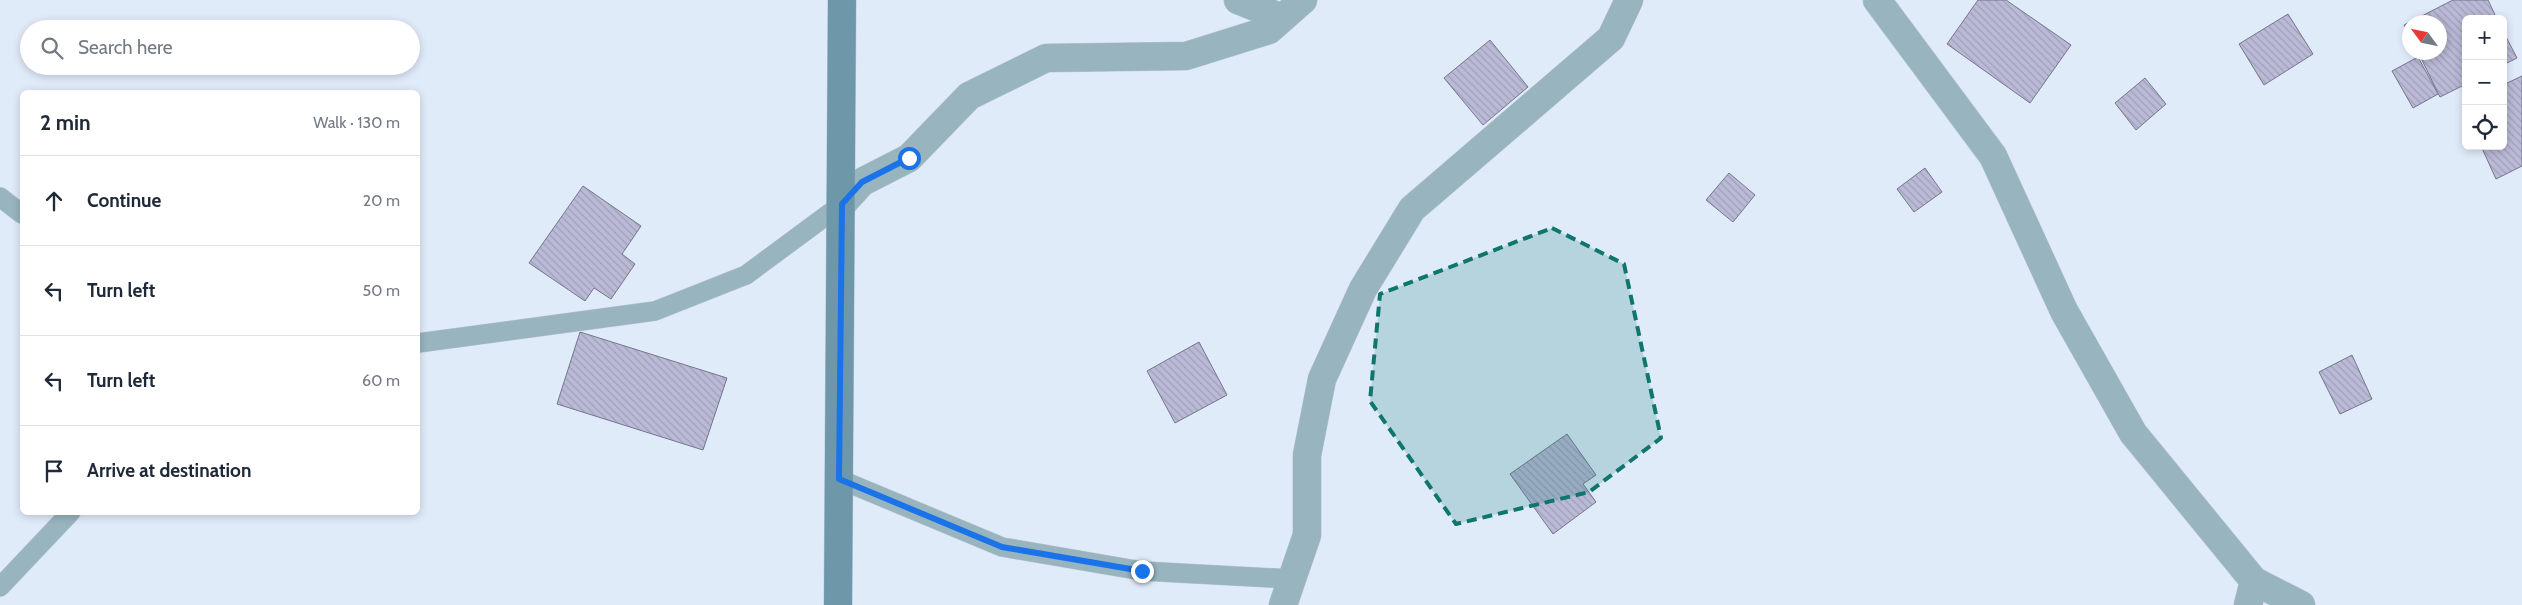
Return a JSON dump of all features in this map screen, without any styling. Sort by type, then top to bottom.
[{"type":"street","points":[[838,605],[842,0]]},
{"type":"street","points":[[1238,0],[1282,18]]},
{"type":"street","points":[[842,204],[862,182],[909,158],[969,96],[1046,58],[1186,56],[1269,30],[1302,0]]},
{"type":"street","points":[[1283,605],[1307,535],[1307,455],[1322,380],[1363,289],[1412,209],[1611,38],[1629,0]]},
{"type":"street","points":[[1877,0],[1992,156],[2064,311],[2133,433],[2251,593],[2301,605]]},
{"type":"lane","points":[[0,197],[20,212]]},
{"type":"lane","points":[[420,343],[655,311],[746,275],[842,204]]},
{"type":"lane","points":[[839,479],[1002,547],[1142,571],[1292,579]]},
{"type":"lane","points":[[0,587],[68,515]]},
{"type":"highlighted area","points":[[1552,228],[1624,264],[1661,438],[1589,492],[1456,524],[1370,401],[1380,294]]},
{"type":"building","points":[[1978,0],[2006,0],[2071,45],[2030,103],[1947,44]]},
{"type":"building","points":[[2453,0],[2488,0],[2495,15],[2462,15],[2462,86],[2440,97],[2422,60],[2447,60],[2447,15],[2424,15]]},
{"type":"building","points":[[2288,14],[2313,54],[2264,85],[2239,44]]},
{"type":"building","points":[[2507,39],[2517,58],[2507,63]]},
{"type":"building","points":[[1490,40],[1528,87],[1483,125],[1444,78]]},
{"type":"building","points":[[2412,60],[2420,60],[2438,94],[2413,108],[2392,71]]},
{"type":"building","points":[[2522,76],[2522,166],[2496,179],[2483,150],[2507,150],[2507,83]]},
{"type":"building","points":[[2145,78],[2166,104],[2136,130],[2115,103]]},
{"type":"building","points":[[1925,168],[1942,192],[1914,212],[1897,189]]},
{"type":"building","points":[[1729,173],[1755,195],[1733,222],[1706,200]]},
{"type":"building","points":[[583,186],[641,226],[622,254],[635,264],[611,299],[594,288],[585,301],[529,263]]},
{"type":"building","points":[[580,332],[727,378],[703,450],[557,404]]},
{"type":"building","points":[[1199,342],[1227,395],[1175,423],[1147,371]]},
{"type":"building","points":[[2352,355],[2372,399],[2340,414],[2319,372]]},
{"type":"building","points":[[1567,434],[1596,475],[1583,484],[1596,502],[1553,534],[1510,474]]},
{"type":"route","points":[[909,158],[862,182],[842,204],[839,479],[1002,547],[1142,571]]}]
